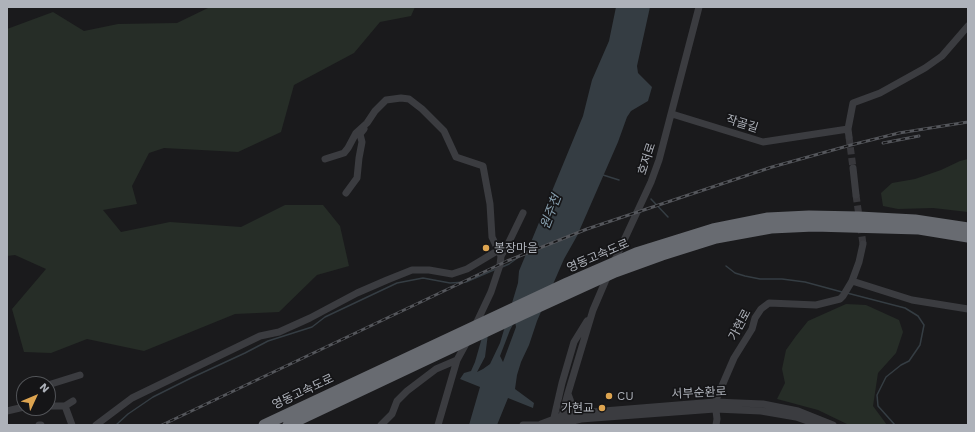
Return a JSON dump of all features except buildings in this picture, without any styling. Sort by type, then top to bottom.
[{"type":"highway","name":"영동고속도로","points":[[288,425],[615,272],[713,229],[768,218],[809,216],[915,220],[968,228]]},
{"type":"highway","name":"영동고속도로","points":[[264,425],[567,283],[636,253],[663,250],[771,228],[814,226],[919,229],[968,237]]},
{"type":"street","name":"호저로","points":[[558,422],[562,383],[574,342],[593,310],[651,182],[672,114],[700,7]]},
{"type":"street","name":"작골길","points":[[672,114],[763,142],[848,133],[853,103],[880,93],[925,68],[942,56],[968,26]]},
{"type":"street","points":[[346,193],[357,178],[362,142],[360,134],[375,111],[386,100],[401,98],[409,99],[422,109],[444,131],[456,157],[483,166],[490,204],[492,237],[499,253],[500,265],[491,292],[457,360],[438,425]]},
{"type":"street","points":[[325,159],[344,153],[356,133],[367,123]]},
{"type":"street","points":[[853,168],[856,195]]},
{"type":"street","points":[[96,425],[132,398],[260,336],[279,332],[310,318],[357,293],[387,280],[412,270],[429,270],[452,274],[468,269],[499,253],[508,244],[523,213]]},
{"type":"street","name":"가현로","points":[[716,425],[717,419],[715,405],[732,363],[752,330],[755,318],[761,309],[769,303],[816,305],[840,298],[843,296],[851,283],[859,262],[863,244]]},
{"type":"street","points":[[851,283],[912,300],[968,309]]},
{"type":"street","name":"호저로","points":[[558,422],[593,310]]},
{"type":"street","points":[[381,425],[392,414],[397,401],[407,391],[436,369],[457,360]]},
{"type":"street","points":[[56,382],[80,375]]},
{"type":"street","points":[[568,393],[572,405],[580,416],[574,425]]},
{"type":"street","points":[[56,406],[65,406],[73,401]]},
{"type":"street","name":"서부순환로","points":[[523,425],[543,425],[580,416],[715,405],[762,404],[798,411],[833,425]]},
{"type":"street","name":"서부순환로","points":[[715,405],[796,417],[819,425]]},
{"type":"street","points":[[65,406],[72,425]]},
{"type":"shaded area","points":[[210,7],[415,7],[411,16],[380,22],[354,53],[294,85],[281,132],[238,152],[164,148],[149,153],[132,186],[137,204],[103,210],[121,232],[170,222],[241,227],[285,205],[323,205],[340,226],[349,266],[317,275],[279,312],[235,314],[144,351],[87,339],[51,353],[24,352],[12,309],[46,269],[15,255],[7,256],[7,29],[53,12],[84,31],[118,24],[177,23]]},
{"type":"shaded area","points":[[968,159],[968,212],[933,208],[898,209],[883,206],[881,193],[892,183],[915,179]]},
{"type":"shaded area","points":[[846,304],[866,305],[899,320],[903,332],[896,353],[878,373],[873,406],[887,425],[849,425],[818,410],[777,399],[785,383],[782,369],[786,350],[796,336],[808,321]]},
{"type":"water","name":"원주천","points":[[616,7],[650,7],[637,66],[638,73],[652,87],[648,101],[631,111],[627,117],[618,142],[577,236],[564,259],[521,362],[515,389],[534,403],[533,408],[508,398],[497,425],[469,425],[480,387],[460,379],[464,373],[471,371],[487,320],[488,334],[485,357],[477,372],[490,364],[500,343],[518,283],[519,271],[583,116],[592,80],[609,41]],"holes":[[[515,321],[516,327],[503,362],[500,356]]]},
{"type":"waterway","points":[[603,175],[619,180]]},
{"type":"waterway","points":[[651,199],[668,217]]},
{"type":"waterway","points":[[502,267],[509,264],[527,251]]},
{"type":"waterway","points":[[726,266],[735,273],[745,276],[760,279],[782,279],[805,282],[842,292]]},
{"type":"waterway","points":[[116,425],[128,414],[153,397],[268,341],[312,327],[325,317],[397,283],[423,278],[450,283],[466,282],[496,269]]},
{"type":"waterway","points":[[847,293],[905,308],[918,316],[924,325],[920,345],[909,361],[901,365],[886,377],[877,395],[878,406],[895,425]]},
{"type":"tunnel","points":[[849,137],[853,168]]},
{"type":"tunnel","points":[[856,195],[863,244]]},
{"type":"railway","points":[[162,425],[507,261],[587,229],[772,167],[899,133],[968,122]]},
{"type":"railway","points":[[883,143],[919,136]]},
{"type":"place","name":"봉장마을","points":[[486,248]]},
{"type":"place","name":"CU","points":[[609,396]]},
{"type":"place","name":"가현교","points":[[602,408]]}]
